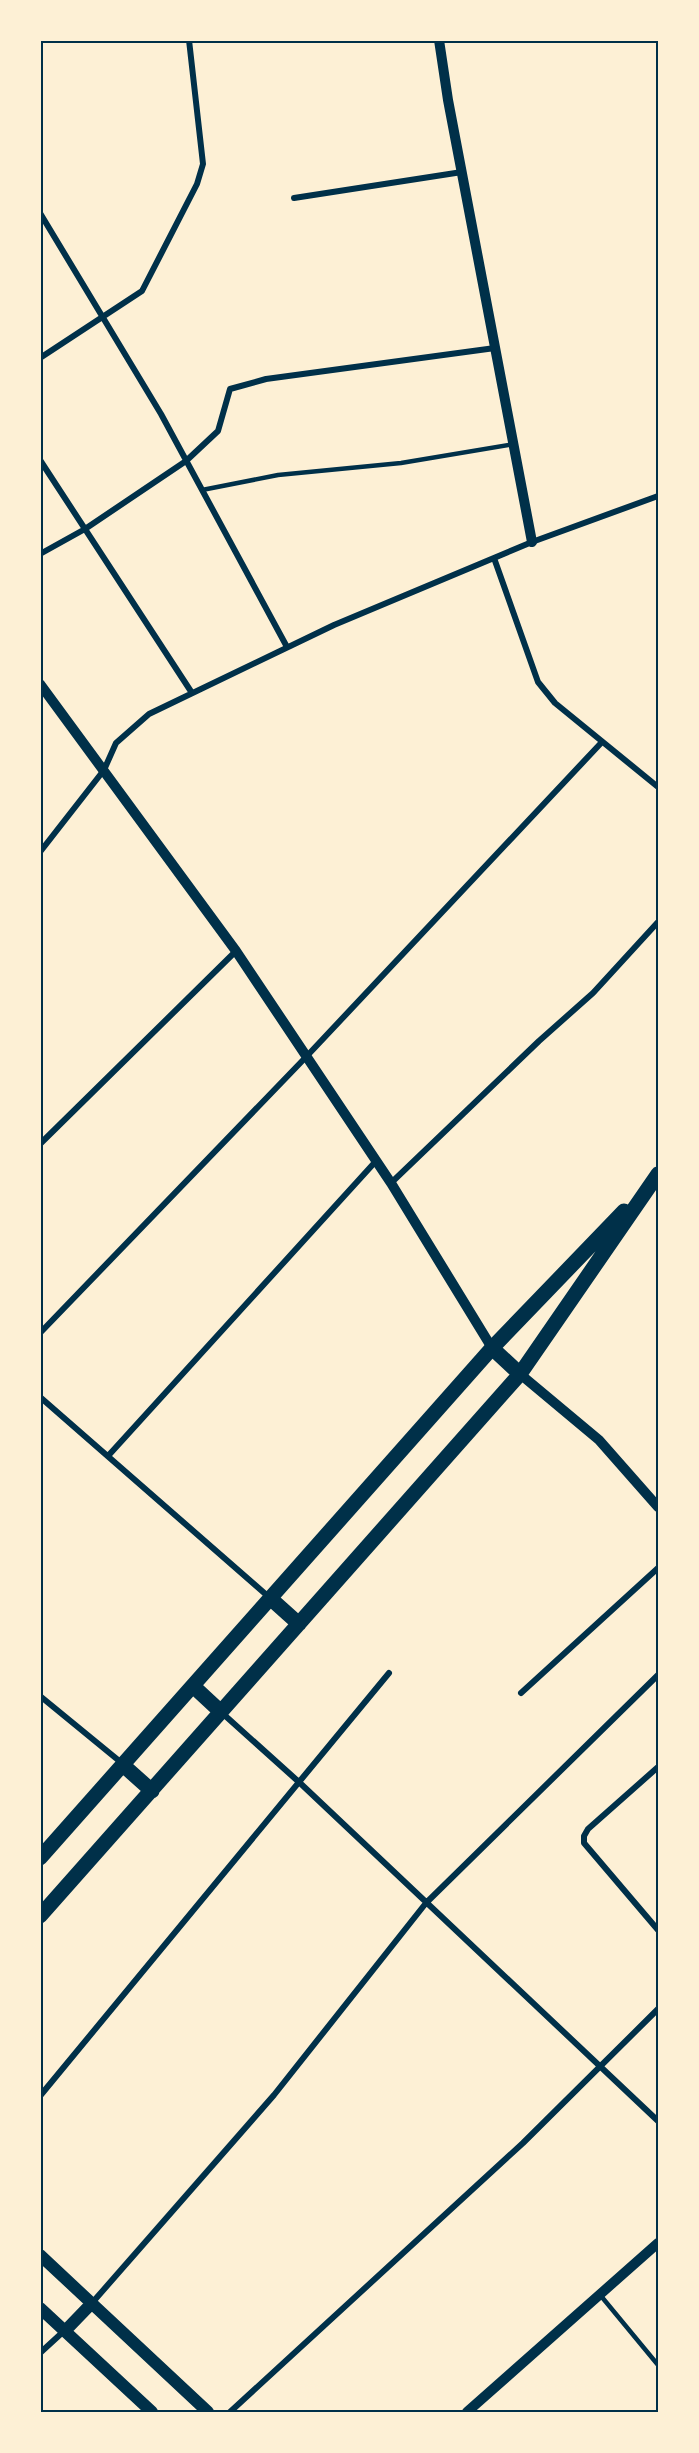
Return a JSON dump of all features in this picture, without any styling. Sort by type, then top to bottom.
[{"type":"main road","points":[[40,1858],[492,1348],[657,1176]]},
{"type":"main road","points":[[40,1916],[520,1374],[657,1176]]},
{"type":"main road","points":[[492,1348],[520,1374]]},
{"type":"main road","points":[[270,1598],[298,1624]]},
{"type":"main road","points":[[193,1686],[221,1712]]},
{"type":"main road","points":[[123,1765],[152,1791]]},
{"type":"main road","points":[[40,2255],[208,2412]]},
{"type":"main road","points":[[65,2331],[92,2303]]},
{"type":"main road","points":[[40,2308],[152,2412]]},
{"type":"street","points":[[40,358],[142,291],[197,184],[203,164],[189,40]]},
{"type":"street","points":[[439,40],[448,100],[532,542]]},
{"type":"street","points":[[294,198],[462,172]]},
{"type":"street","points":[[40,213],[104,318],[186,461],[287,647]]},
{"type":"street","points":[[40,554],[85,529],[186,461],[218,431],[230,389],[266,379],[495,348]]},
{"type":"street","points":[[40,460],[192,693]]},
{"type":"street","points":[[40,852],[104,770],[116,743],[149,714],[334,625],[532,542],[658,496]]},
{"type":"street","points":[[494,558],[538,682],[555,703],[658,787]]},
{"type":"street","points":[[40,684],[236,951],[391,1183],[492,1348]]},
{"type":"street","points":[[40,1333],[306,1057],[602,742]]},
{"type":"street","points":[[391,1183],[539,1041],[593,993],[658,922]]},
{"type":"street","points":[[40,1144],[236,951]]},
{"type":"street","points":[[108,1456],[376,1161]]},
{"type":"street","points":[[520,1374],[599,1440],[658,1507]]},
{"type":"street","points":[[40,1397],[270,1598]]},
{"type":"street","points":[[521,1693],[658,1568]]},
{"type":"street","points":[[40,2096],[389,1673]]},
{"type":"street","points":[[92,2303],[274,2095],[426,1903],[658,1675]]},
{"type":"street","points":[[40,1696],[123,1765]]},
{"type":"street","points":[[221,1712],[300,1783],[658,2121]]},
{"type":"street","points":[[658,1767],[584,1836],[584,1843],[658,1929]]},
{"type":"street","points":[[230,2412],[523,2143],[658,2009]]},
{"type":"street","points":[[467,2412],[658,2243]]},
{"type":"street","points":[[40,2353],[65,2331]]},
{"type":"lane","points":[[202,490],[278,475],[401,463],[513,444]]},
{"type":"lane","points":[[600,2295],[658,2365]]}]
